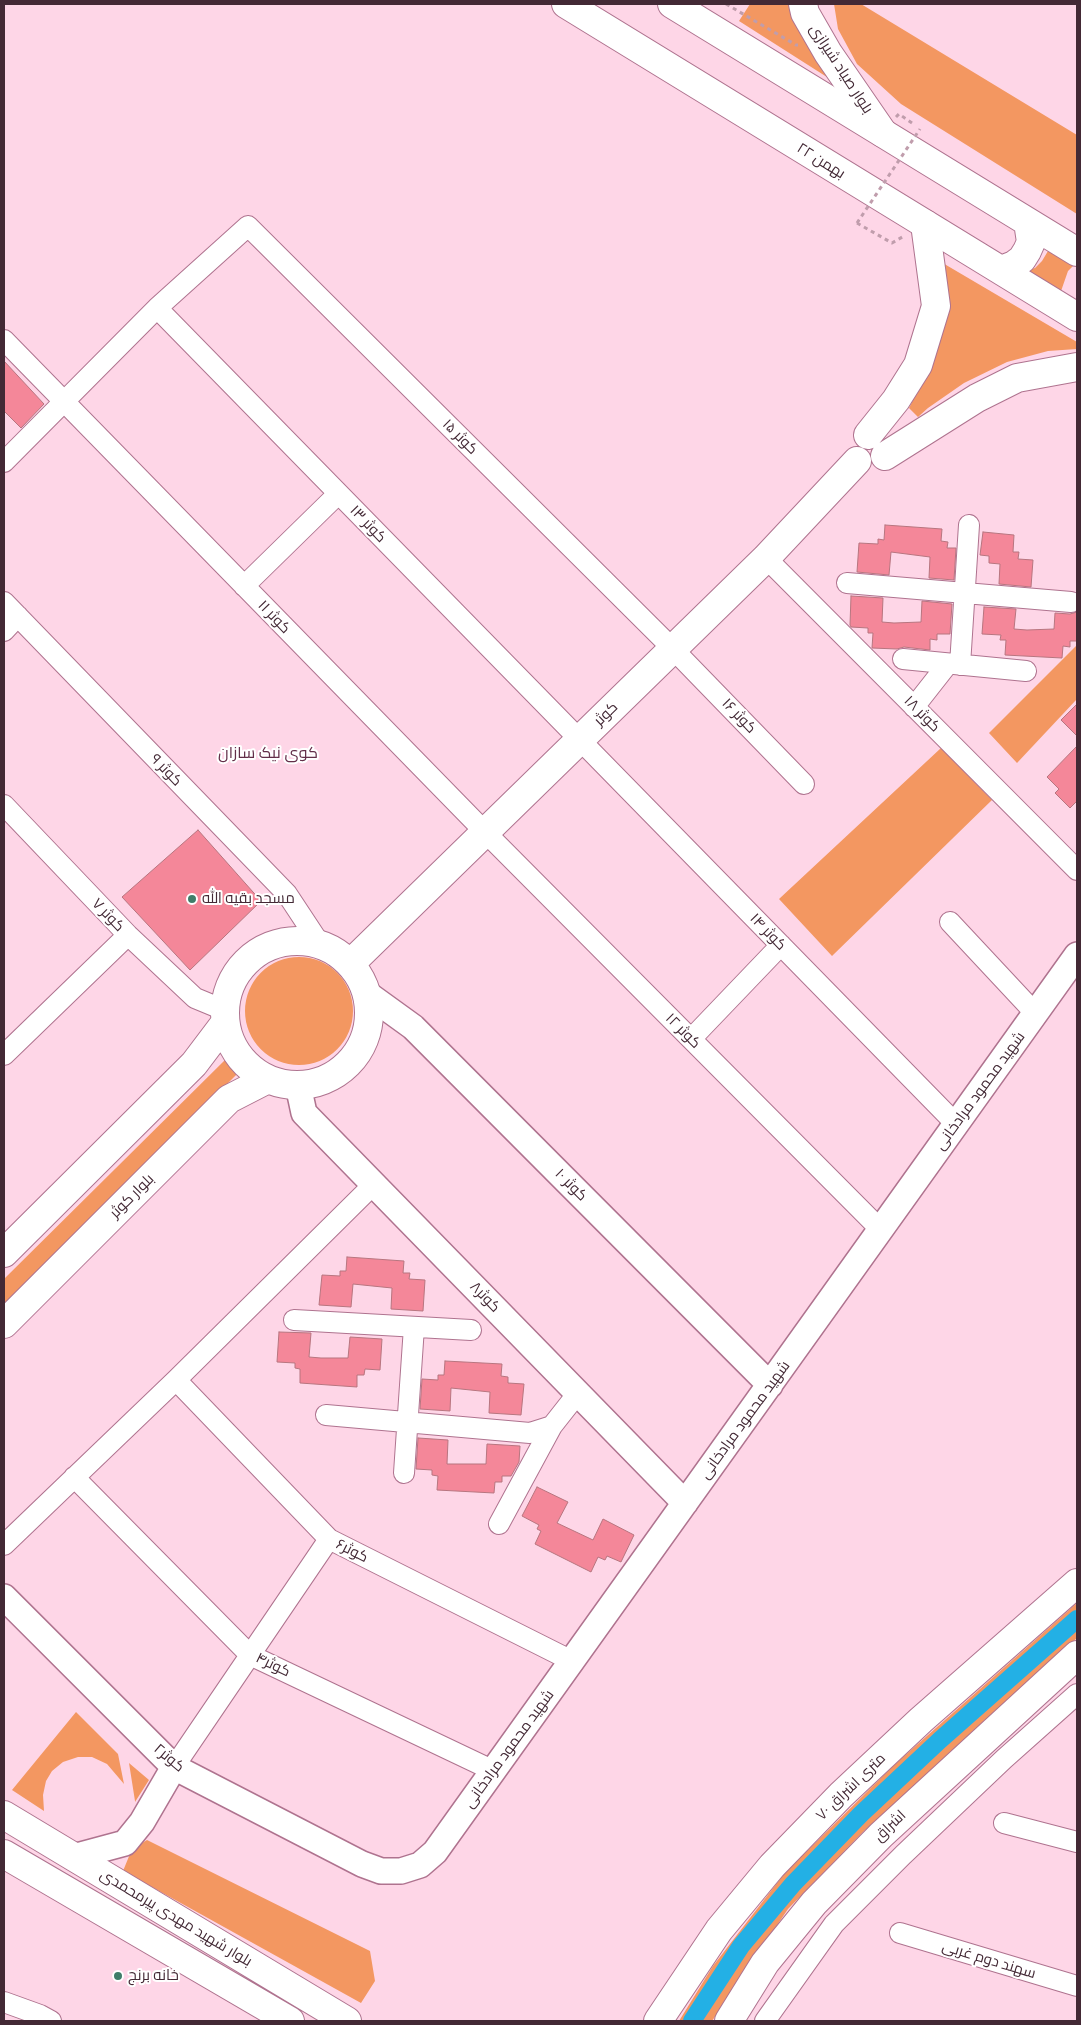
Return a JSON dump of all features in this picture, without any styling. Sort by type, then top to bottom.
[{"type":"main road","name":"۲۲ بهمن","points":[[566,4],[1077,317]]},
{"type":"main road","points":[[672,4],[891,123],[1028,222],[1077,252]]},
{"type":"main road","name":"بلوار صیاد شیرازی","points":[[803,4],[805,13],[821,40],[891,123]]},
{"type":"main road","points":[[1001,270],[1014,265],[1022,259],[1027,251],[1030,242],[1028,222]]},
{"type":"main road","points":[[877,446],[896,400],[918,365],[936,306],[924,224]]},
{"type":"main road","points":[[1077,296],[1077,306]]},
{"type":"main road","points":[[877,446],[1017,378],[1077,367]]},
{"type":"main road","name":"کوثر","points":[[350,964],[766,558],[858,461],[854,448],[857,442],[877,446]]},
{"type":"main road","points":[[301,941],[320,944],[336,952],[350,964],[360,977],[366,993],[369,1011],[367,1030],[360,1047],[349,1062],[334,1074],[317,1082],[298,1085],[268,1079],[252,1069],[239,1056],[230,1040],[225,1016],[228,991],[236,974],[248,960],[264,949],[282,942],[301,941]]},
{"type":"main road","points":[[4,1253],[194,1064],[225,1016]]},
{"type":"main road","name":"بلوار کوثر","points":[[4,1324],[229,1099],[268,1079]]},
{"type":"main road","name":"۷۰ متری اشراق","points":[[658,2021],[719,1930],[772,1866],[841,1795],[921,1720],[1077,1583]]},
{"type":"main road","name":"اشراق","points":[[729,2021],[765,1964],[814,1903],[881,1835],[1077,1655]]},
{"type":"main road","name":"بلوار شهید مهدی پیرمحمدی","points":[[4,1815],[347,2021]]},
{"type":"main road","name":"بلوار شهید مهدی پیرمحمدی","points":[[4,1854],[290,2021]]},
{"type":"street","name":"۱۵ کوثر","points":[[157,308],[248,226],[673,649]]},
{"type":"street","points":[[4,462],[157,308]]},
{"type":"street","name":"کوثر ۱۳","points":[[157,308],[580,740]]},
{"type":"street","name":"کوثر ۱۱","points":[[4,340],[485,832]]},
{"type":"street","points":[[244,586],[338,494]]},
{"type":"street","points":[[914,706],[954,665],[965,592],[969,525]]},
{"type":"street","name":"کوثر ۱۸","points":[[766,558],[1077,870]]},
{"type":"street","points":[[847,583],[1071,602]]},
{"type":"street","name":"کوثر ۹","points":[[4,602],[287,894],[320,944]]},
{"type":"street","points":[[4,631],[18,616]]},
{"type":"street","name":"کوثر ۱۶","points":[[673,649],[804,784]]},
{"type":"street","points":[[903,659],[1026,672]]},
{"type":"street","name":"کوثر ۱۴","points":[[580,740],[956,1124]]},
{"type":"street","name":"کوثر ۷","points":[[4,805],[128,935],[195,998],[225,1016]]},
{"type":"street","name":"کوثر ۱۲","points":[[485,832],[881,1230]]},
{"type":"street","points":[[950,922],[1036,1013]]},
{"type":"street","points":[[5,1053],[128,935]]},
{"type":"street","points":[[691,1039],[781,945]]},
{"type":"street","name":"شهید محمود مرادخانی","points":[[401,1871],[420,1865],[435,1852],[1077,955]]},
{"type":"street","name":"کوثر ۱۰","points":[[366,993],[413,1027],[770,1385]]},
{"type":"street","name":"کوثر۸","points":[[298,1085],[304,1112],[685,1503]]},
{"type":"street","points":[[4,1544],[176,1380],[374,1184]]},
{"type":"street","points":[[294,1320],[471,1330]]},
{"type":"street","points":[[404,1473],[414,1327]]},
{"type":"street","name":"کوثر۶","points":[[176,1380],[329,1539],[572,1661]]},
{"type":"street","points":[[499,1524],[552,1426],[578,1393]]},
{"type":"street","points":[[326,1415],[530,1433],[552,1426]]},
{"type":"street","name":"کوثر۴","points":[[74,1477],[250,1655],[494,1771]]},
{"type":"street","points":[[73,1857],[125,1843],[142,1822],[174,1767],[329,1539]]},
{"type":"street","name":"کوثر۲","points":[[4,1596],[174,1767],[362,1864],[381,1871],[401,1871]]},
{"type":"street","points":[[765,2021],[834,1924],[1004,1759],[1077,1694]]},
{"type":"street","points":[[1004,1823],[1077,1842]]},
{"type":"street","name":"سهند دوم غربی","points":[[900,1933],[1077,1986]]},
{"type":"street","points":[[4,2002],[51,2021]]},
{"type":"path","points":[[726,4],[796,45],[821,40]]},
{"type":"path","points":[[891,123],[920,129],[857,223],[892,243]]},
{"type":"shaded area","points":[[750,4],[790,4],[830,79],[739,21]]},
{"type":"shaded area","points":[[834,4],[861,4],[1077,135],[1077,214],[901,104],[857,64],[838,29]]},
{"type":"shaded area","points":[[1046,243],[1077,262],[1068,271],[1060,294],[1026,271],[1035,268],[1042,261],[1048,251]]},
{"type":"shaded area","points":[[941,262],[1077,342],[1077,349],[1048,351],[1007,362],[964,383],[918,417],[909,408],[931,365]]},
{"type":"shaded area","points":[[1077,645],[1077,699],[1017,763],[989,733]]},
{"type":"shaded area","points":[[941,748],[992,800],[832,956],[779,899]]},
{"type":"shaded area","points":[[299,957],[320,961],[337,973],[349,990],[353,1011],[349,1032],[337,1049],[320,1061],[299,1065],[278,1061],[261,1049],[249,1032],[245,1011],[249,990],[261,973],[278,961]]},
{"type":"shaded area","points":[[227,1058],[240,1071],[4,1309],[4,1279]]},
{"type":"shaded area","points":[[1077,1603],[1077,1638],[863,1832],[788,1909],[712,2021],[679,2021],[713,1966],[784,1874],[893,1766]]},
{"type":"shaded area","points":[[76,1712],[118,1754],[124,1784],[107,1764],[92,1757],[78,1757],[63,1762],[52,1771],[46,1781],[43,1795],[44,1811],[12,1790]]},
{"type":"shaded area","points":[[129,1763],[149,1780],[135,1802],[135,1801]]},
{"type":"shaded area","points":[[147,1840],[370,1951],[375,1981],[361,2003],[123,1871],[132,1849]]},
{"type":"building","points":[[4,361],[44,404],[21,428],[4,411]]},
{"type":"building","points":[[885,525],[942,529],[941,541],[948,542],[947,548],[956,548],[954,580],[929,578],[930,557],[891,552],[889,575],[857,572],[859,543],[878,544],[878,539],[884,540]]},
{"type":"building","points":[[983,532],[1014,535],[1013,552],[1019,552],[1018,559],[1033,560],[1031,587],[999,584],[1000,564],[989,563],[989,556],[980,555]]},
{"type":"building","points":[[851,596],[883,598],[882,622],[894,623],[921,622],[922,601],[952,604],[950,634],[937,634],[937,640],[930,639],[930,650],[904,647],[897,649],[872,648],[873,633],[868,633],[868,628],[851,627],[850,625]]},
{"type":"building","points":[[984,607],[1016,609],[1014,629],[1027,630],[1054,629],[1055,613],[1070,614],[1077,612],[1077,641],[1070,641],[1070,647],[1063,646],[1062,658],[1005,655],[1006,640],[1000,640],[1001,635],[982,634]]},
{"type":"building","points":[[1077,704],[1077,736],[1061,720]]},
{"type":"building","points":[[1077,746],[1077,801],[1070,808],[1055,793],[1059,789],[1047,777]]},
{"type":"building","name":"مسجد بقیه الله","points":[[198,830],[261,901],[190,970],[122,897]]},
{"type":"building","points":[[347,1257],[404,1261],[403,1273],[410,1273],[409,1279],[425,1280],[423,1311],[391,1309],[392,1288],[353,1284],[351,1307],[319,1305],[322,1275],[340,1276],[340,1271],[346,1271]]},
{"type":"building","points":[[279,1332],[311,1333],[309,1357],[321,1358],[348,1358],[350,1337],[382,1339],[380,1370],[365,1369],[364,1375],[357,1375],[357,1387],[300,1383],[300,1369],[295,1368],[295,1363],[277,1362]]},
{"type":"building","points":[[445,1361],[502,1364],[501,1376],[508,1377],[508,1383],[524,1384],[521,1415],[489,1413],[490,1392],[451,1388],[450,1411],[420,1409],[422,1379],[438,1380],[438,1375],[444,1375]]},
{"type":"building","points":[[418,1438],[448,1440],[447,1464],[486,1464],[487,1444],[520,1446],[519,1462],[511,1476],[502,1476],[502,1482],[495,1482],[494,1493],[437,1490],[438,1476],[432,1475],[432,1470],[416,1469]]},
{"type":"building","points":[[537,1487],[568,1502],[557,1523],[593,1540],[603,1519],[634,1535],[621,1562],[607,1556],[605,1560],[598,1557],[591,1572],[535,1544],[541,1531],[537,1529],[539,1525],[522,1516]]},
{"type":"waterway","points":[[692,2021],[741,1946],[793,1884],[861,1814],[940,1740],[1077,1619]]},
{"type":"place","name":"مسجد بقیه الله","points":[[192,899]]},
{"type":"place","name":"خانه برنج","points":[[118,1976]]},
{"type":"district","name":"کوی نیک سازان","points":[[268,753]]}]
